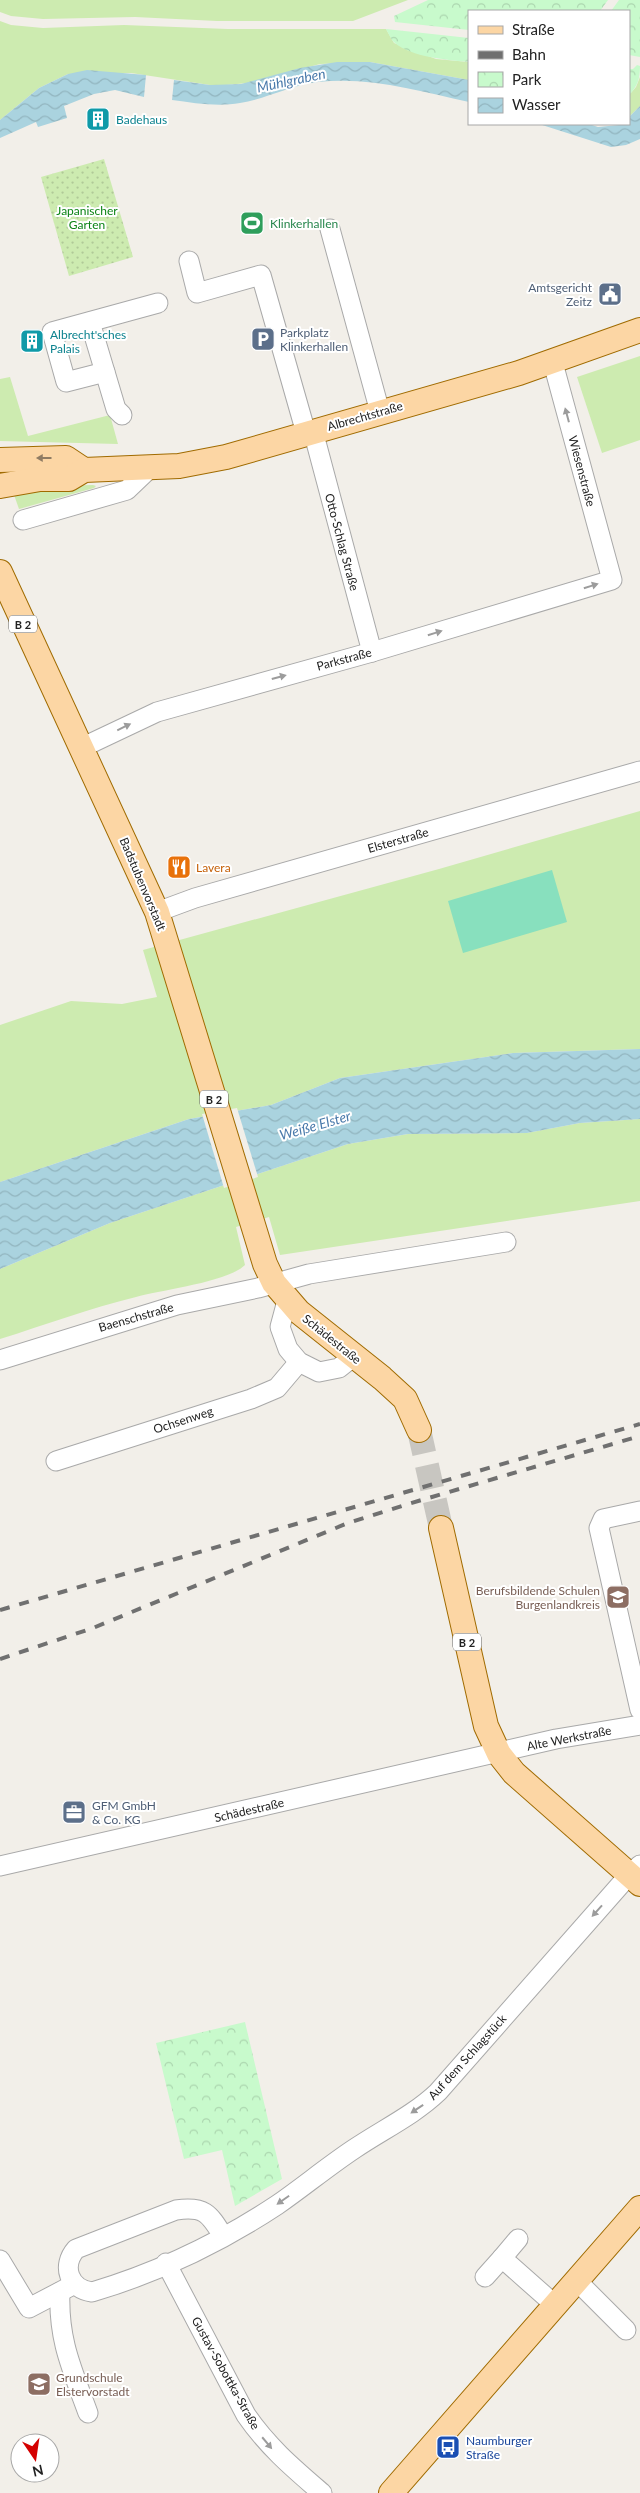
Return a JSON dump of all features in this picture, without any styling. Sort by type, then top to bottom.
[{"type":"main road","name":"Albrechtstraße","points":[[0,486],[40,479],[69,479],[84,470],[149,469],[203,462],[553,362],[640,330]]},
{"type":"main road","points":[[0,460],[66,458],[84,470]]},
{"type":"main road","name":"Badstubenvorstadt","points":[[0,572],[157,912],[256,1240]]},
{"type":"main road","name":"Schädestraße","points":[[256,1240],[281,1292],[404,1399],[419,1430]]},
{"type":"main road","name":"B 2","points":[[441,1528],[486,1726],[499,1754],[530,1788],[636,1875]]},
{"type":"main road","points":[[391,2493],[640,2208]]},
{"type":"street","points":[[330,229],[380,412]]},
{"type":"street","name":"Otto-Schlag Straße","points":[[188,261],[197,293],[261,275],[310,432],[372,652]]},
{"type":"street","points":[[105,372],[66,382],[52,332],[158,303]]},
{"type":"street","points":[[90,322],[116,409],[122,415]]},
{"type":"street","name":"Wiesenstraße","points":[[553,362],[612,580]]},
{"type":"street","points":[[23,520],[127,490],[149,469]]},
{"type":"street","name":"Parkstraße","points":[[80,748],[157,712],[372,652],[612,580]]},
{"type":"street","name":"Elsterstraße","points":[[157,912],[195,898],[640,771]]},
{"type":"street","name":"Baenschstraße","points":[[0,1360],[142,1314],[281,1292],[382,1261],[506,1242]]},
{"type":"street","points":[[281,1292],[280,1327],[288,1349],[299,1362],[319,1372],[338,1368],[354,1356]]},
{"type":"street","name":"Ochsenweg","points":[[56,1461],[252,1399],[277,1388],[299,1362]]},
{"type":"street","points":[[640,1511],[603,1518],[599,1528],[640,1710]]},
{"type":"street","name":"Alte Werkstraße","points":[[499,1754],[571,1736],[640,1725]]},
{"type":"street","name":"Schädestraße","points":[[0,1866],[499,1754]]},
{"type":"street","name":"Auf dem Schlagstück","points":[[67,2288],[92,2292],[166,2264],[223,2236],[277,2204],[352,2150],[430,2100],[636,1875]]},
{"type":"street","points":[[88,2413],[62,2340],[59,2318],[67,2288],[68,2266],[76,2249],[176,2210],[194,2208],[207,2213],[223,2236]]},
{"type":"street","points":[[485,2277],[518,2239]]},
{"type":"street","points":[[502,2258],[555,2305]]},
{"type":"street","points":[[0,2260],[29,2308],[67,2288]]},
{"type":"street","name":"Gustav-Sobottka-Straße","points":[[166,2264],[246,2415],[275,2453],[322,2493]]},
{"type":"street","points":[[576,2280],[626,2330]]},
{"type":"green space","points":[[0,0],[408,0],[353,21],[217,21],[135,17],[43,19],[11,16],[0,12]]},
{"type":"green space","points":[[428,0],[608,0],[601,10],[468,10],[468,30],[395,22],[394,16]]},
{"type":"green space","points":[[619,0],[640,0],[640,57],[630,55],[630,10],[612,10]]},
{"type":"green space","points":[[0,21],[11,25],[43,28],[124,25],[228,29],[386,29],[394,43],[436,59],[468,62],[468,80],[370,62],[320,64],[248,83],[226,85],[210,85],[131,73],[68,74],[39,88],[0,120]]},
{"type":"green space","points":[[386,29],[468,38],[468,62],[420,55],[402,48],[391,39]]},
{"type":"green space","points":[[637,65],[640,66],[639,78],[630,94],[630,69]]},
{"type":"green space","points":[[640,77],[640,106],[630,116],[630,94],[636,87]]},
{"type":"green space","name":"Japanischer Garten","points":[[104,159],[133,257],[69,276],[41,177]]},
{"type":"green space","points":[[640,356],[640,440],[602,453],[577,377]]},
{"type":"green space","points":[[10,377],[28,436],[110,415],[118,444],[0,441],[0,379]]},
{"type":"green space","points":[[47,486],[96,486],[94,488],[19,509],[13,492]]},
{"type":"green space","points":[[640,811],[640,1049],[513,1053],[340,1078],[271,1105],[189,1119],[0,1182],[0,1025],[71,1001],[122,1004],[157,997],[143,950],[439,869]]},
{"type":"green space","points":[[552,870],[567,922],[463,953],[448,901]]},
{"type":"green space","points":[[640,1119],[640,1201],[280,1255],[269,1217],[236,1227],[245,1265],[236,1271],[210,1281],[147,1294],[102,1306],[0,1339],[0,1269],[110,1223],[348,1144],[408,1134],[527,1133],[580,1123]]},
{"type":"green space","points":[[245,2022],[282,2179],[235,2206],[222,2150],[184,2159],[156,2043]]},
{"type":"water","name":"Mühlgraben","points":[[337,62],[370,62],[468,80],[468,102],[413,89],[356,81],[318,82],[250,101],[223,105],[172,100],[174,80],[210,85],[241,84],[300,68]]},
{"type":"water","points":[[87,70],[146,75],[144,97],[115,90],[94,94],[64,106],[67,118],[38,127],[36,122],[0,138],[0,120],[39,88],[68,74]]},
{"type":"water","points":[[640,106],[640,139],[626,145],[611,147],[542,125],[592,125],[598,127],[630,125],[630,116]]},
{"type":"water","name":"Weiße Elster","points":[[640,1049],[640,1119],[580,1123],[527,1133],[408,1134],[348,1144],[110,1223],[0,1269],[0,1182],[189,1119],[271,1105],[340,1078],[513,1053]]},
{"type":"pier","points":[[237,1108],[258,1177],[224,1188],[202,1114]]},
{"type":"tunnel","points":[[419,1430],[441,1528]]},
{"type":"railway","points":[[0,1610],[640,1424]]},
{"type":"railway","points":[[0,1659],[93,1628],[348,1523],[640,1436]]},
{"type":"place","name":"Badehaus","points":[[98,119]]},
{"type":"place","name":"Klinkerhallen","points":[[252,223]]},
{"type":"place","name":"Amtsgericht Zeitz","points":[[610,294]]},
{"type":"place","name":"Parkplatz Klinkerhallen","points":[[263,339]]},
{"type":"place","name":"Albrecht'sches Palais","points":[[32,341]]},
{"type":"place","name":"Lavera","points":[[179,867]]},
{"type":"place","name":"Berufsbildende Schulen Burgenlandkreis","points":[[618,1597]]},
{"type":"place","name":"GFM GmbH & Co. KG","points":[[74,1812]]},
{"type":"place","name":"Grundschule Elstervorstadt","points":[[39,2384]]},
{"type":"place","name":"Naumburger Straße","points":[[448,2447]]}]
